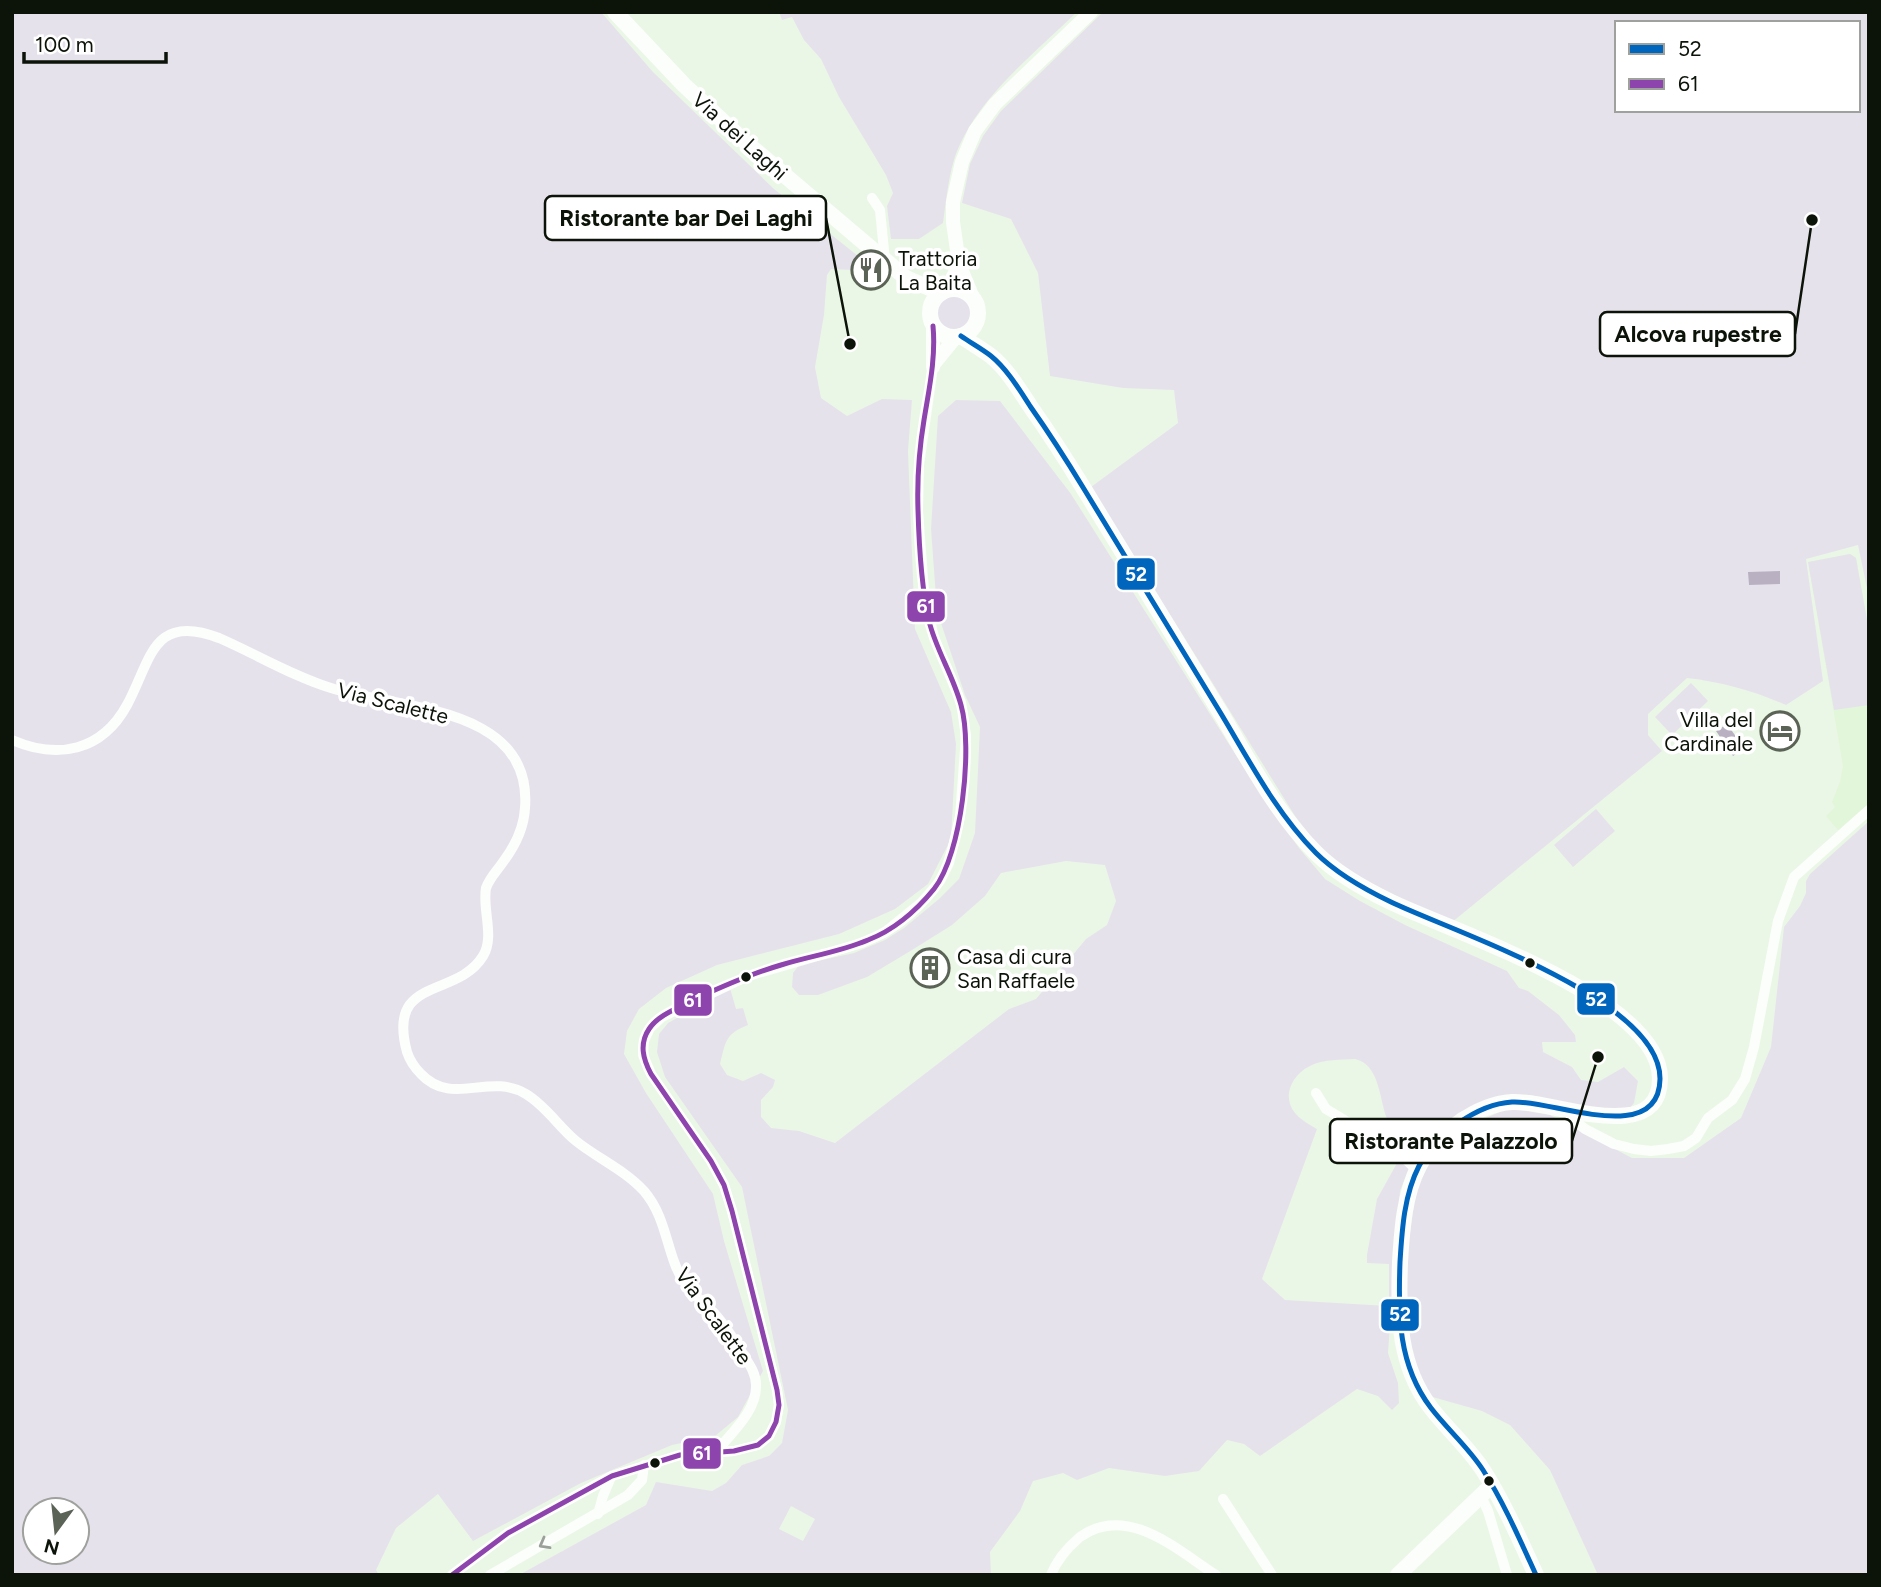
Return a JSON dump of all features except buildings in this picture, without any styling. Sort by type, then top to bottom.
[{"type":"main road","name":"Via dei Laghi","points":[[615,12],[719,119],[906,278],[931,321]]},
{"type":"main road","name":"Via dei Laghi","points":[[906,278],[944,291]]},
{"type":"main road","points":[[993,358],[958,337],[944,335],[931,321],[932,302],[944,291],[961,290],[976,305],[993,358],[1018,388],[1069,464],[1274,800],[1316,853],[1339,873],[1388,900],[1567,979],[1603,1003],[1643,1040],[1656,1060],[1660,1077],[1657,1093],[1646,1109],[1633,1115],[1613,1117],[1519,1101],[1487,1108],[1464,1121],[1427,1153],[1417,1170],[1407,1202],[1401,1255],[1400,1321],[1404,1353],[1410,1373],[1433,1411],[1467,1448],[1486,1489],[1536,1575]]},
{"type":"main road","points":[[958,337],[972,330],[976,305]]},
{"type":"main road","points":[[1398,1575],[1486,1489]]},
{"type":"street","points":[[976,305],[959,264],[953,222],[953,202],[962,162],[975,131],[995,104],[1091,12]]},
{"type":"street","points":[[872,198],[880,210],[886,261]]},
{"type":"street","points":[[944,291],[959,264]]},
{"type":"street","points":[[452,1575],[508,1533],[612,1476],[680,1455],[749,1449],[764,1441],[776,1422],[779,1399],[726,1191],[711,1161],[651,1074],[644,1059],[644,1041],[650,1028],[662,1017],[709,993],[748,976],[862,943],[884,933],[921,903],[940,881],[949,863],[960,817],[965,730],[960,699],[932,632],[924,591],[918,471],[933,367],[931,321]]},
{"type":"street","points":[[933,367],[958,337]]},
{"type":"street","name":"Via Scalette","points":[[12,740],[34,749],[58,751],[76,748],[95,740],[123,710],[156,646],[169,635],[187,631],[213,635],[336,690],[420,706],[459,719],[488,732],[503,743],[519,769],[524,785],[525,805],[518,837],[486,888],[487,947],[480,961],[468,971],[421,995],[410,1005],[404,1024],[407,1053],[423,1076],[443,1089],[499,1086],[515,1088],[526,1094],[574,1139],[630,1178],[645,1192],[660,1217],[682,1280],[727,1328],[755,1376],[756,1389],[751,1407],[716,1452]]},
{"type":"street","points":[[1569,1109],[1575,1121],[1585,1129],[1628,1148],[1664,1150],[1684,1146],[1696,1138],[1708,1118],[1732,1100],[1745,1079],[1754,1047],[1778,921],[1794,877],[1869,810]]},
{"type":"street","points":[[1316,1093],[1326,1109],[1356,1126],[1376,1132],[1417,1170]]},
{"type":"street","points":[[491,1575],[635,1490],[643,1475],[644,1465]]},
{"type":"street","points":[[598,1514],[612,1476]]},
{"type":"street","points":[[1486,1489],[1488,1511],[1507,1575]]},
{"type":"street","points":[[578,1495],[593,1502],[598,1514]]},
{"type":"street","points":[[1223,1499],[1272,1575]]},
{"type":"street","points":[[1051,1575],[1064,1550],[1084,1535],[1113,1524],[1126,1525],[1156,1535],[1216,1575]]},
{"type":"shaded area","points":[[12,12],[601,12],[653,72],[774,189],[858,256],[853,270],[831,269],[827,275],[824,315],[815,367],[821,398],[847,416],[882,399],[912,400],[908,451],[915,629],[951,712],[956,744],[951,839],[928,884],[895,909],[839,934],[717,965],[666,988],[639,1009],[627,1031],[624,1054],[646,1093],[713,1194],[724,1241],[763,1371],[738,1417],[715,1436],[672,1445],[581,1483],[473,1541],[438,1494],[396,1528],[376,1570],[379,1575],[12,1575]]},
{"type":"shaded area","points":[[779,12],[1077,12],[1006,80],[975,118],[954,160],[943,223],[919,239],[891,239],[887,206],[893,193],[886,175],[839,97],[821,59],[804,40],[792,17],[782,20]]},
{"type":"shaded area","points":[[1103,12],[1869,12],[1869,598],[1858,545],[1806,559],[1823,681],[1786,705],[1738,688],[1687,678],[1648,714],[1648,735],[1662,751],[1451,923],[1344,870],[1319,847],[1295,816],[1091,487],[1178,423],[1174,390],[1123,388],[1050,376],[1038,273],[1011,219],[962,203],[970,164],[983,136],[1001,111]]},
{"type":"shaded area","points":[[954,294],[968,299],[973,313],[968,327],[954,332],[940,327],[935,313],[940,299]]},
{"type":"shaded area","points":[[956,400],[1000,401],[1071,494],[1258,790],[1299,848],[1325,879],[1405,925],[1507,971],[1519,988],[1528,991],[1559,1015],[1575,1035],[1576,1042],[1542,1042],[1543,1052],[1572,1067],[1581,1080],[1598,1082],[1624,1067],[1638,1081],[1634,1103],[1629,1109],[1612,1112],[1530,1095],[1491,1101],[1458,1113],[1413,1158],[1400,1191],[1388,1353],[1398,1383],[1399,1403],[1392,1410],[1378,1396],[1357,1389],[1260,1456],[1244,1444],[1227,1440],[1199,1471],[1165,1476],[1109,1468],[1077,1480],[1063,1473],[1033,1481],[1020,1511],[990,1552],[991,1575],[519,1575],[646,1505],[656,1482],[712,1491],[726,1483],[742,1465],[769,1456],[782,1443],[788,1410],[742,1187],[665,1077],[657,1052],[659,1034],[668,1023],[730,988],[736,1009],[743,1008],[748,1025],[731,1035],[725,1044],[720,1064],[727,1075],[743,1081],[761,1073],[775,1080],[773,1087],[761,1100],[761,1117],[771,1128],[799,1131],[835,1143],[1009,1009],[1036,999],[1086,939],[1107,925],[1116,901],[1105,865],[1066,861],[1001,873],[985,896],[952,925],[867,977],[818,995],[799,995],[792,987],[793,973],[799,965],[854,953],[885,940],[939,899],[959,879],[975,833],[980,727],[965,695],[937,611],[931,529],[938,416]],"holes":[[[1355,1059],[1364,1063],[1374,1076],[1390,1124],[1398,1132],[1411,1138],[1377,1199],[1367,1255],[1367,1263],[1389,1264],[1389,1306],[1285,1300],[1262,1279],[1317,1129],[1295,1113],[1289,1092],[1299,1073],[1312,1065]],[[791,1506],[815,1519],[803,1541],[779,1529]]]},
{"type":"shaded area","points":[[1850,554],[1856,558],[1869,631],[1869,803],[1838,830],[1826,816],[1835,807],[1832,802],[1843,766],[1808,562]]},
{"type":"shaded area","points":[[1850,554],[1856,558],[1869,631],[1869,705],[1834,710],[1808,562]]},
{"type":"shaded area","points":[[1780,571],[1780,584],[1749,585],[1748,572]]},
{"type":"shaded area","points":[[1691,683],[1708,701],[1672,735],[1655,717]]},
{"type":"shaded area","points":[[1727,724],[1744,748],[1733,756],[1716,731]]},
{"type":"shaded area","points":[[1596,809],[1615,831],[1573,867],[1554,845]]},
{"type":"shaded area","points":[[1869,821],[1869,1575],[1598,1575],[1550,1470],[1510,1425],[1482,1411],[1429,1396],[1411,1363],[1405,1331],[1408,1249],[1419,1183],[1431,1160],[1465,1127],[1509,1108],[1550,1115],[1632,1158],[1684,1158],[1741,1118],[1771,1047],[1784,927],[1800,906],[1810,874]]},
{"type":"transit line","name":"61","points":[[452,1575],[508,1533],[612,1476],[680,1455],[734,1451],[758,1445],[769,1436],[776,1422],[779,1405],[777,1390],[724,1185],[711,1161],[651,1074],[643,1046],[649,1029],[658,1020],[693,1000],[758,972],[847,948],[887,931],[920,905],[944,873],[958,826],[966,747],[961,705],[929,621],[921,566],[918,476],[933,362],[933,326]]},
{"type":"transit line","name":"52","points":[[961,336],[997,361],[1017,386],[1078,479],[1264,786],[1288,821],[1316,853],[1342,874],[1381,897],[1503,950],[1591,995],[1627,1022],[1651,1050],[1660,1079],[1655,1100],[1642,1111],[1623,1116],[1600,1115],[1512,1102],[1485,1108],[1458,1123],[1435,1143],[1419,1166],[1407,1201],[1399,1301],[1406,1357],[1420,1392],[1483,1470],[1505,1508],[1536,1575]]},
{"type":"place","name":"Alcova rupestre","points":[[1812,220]]},
{"type":"place","name":"Trattoria La Baita","points":[[871,270]]},
{"type":"place","name":"Ristorante bar Dei Laghi","points":[[850,344]]},
{"type":"place","name":"Villa del Cardinale","points":[[1780,731]]},
{"type":"place","name":"Casa di cura San Raffaele","points":[[930,968]]},
{"type":"place","name":"Ristorante Palazzolo","points":[[1598,1057]]}]
